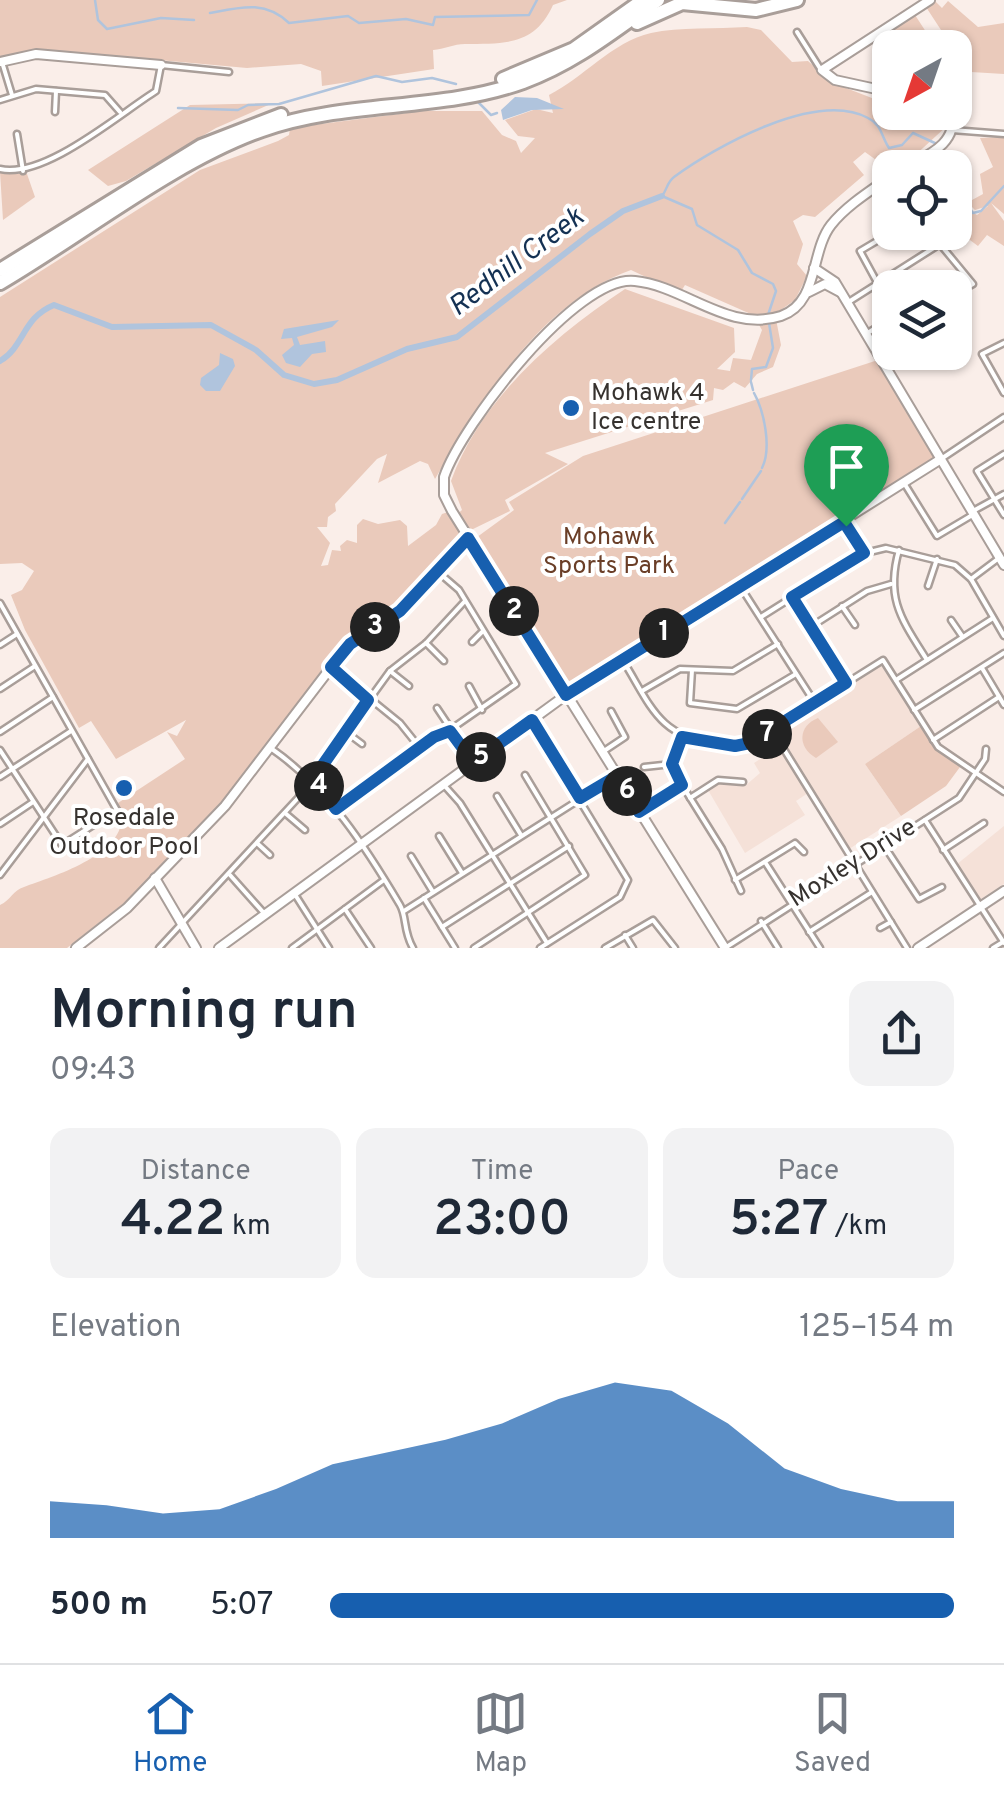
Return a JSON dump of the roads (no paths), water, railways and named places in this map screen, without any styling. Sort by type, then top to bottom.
[{"type":"highway","points":[[612,36],[658,0]]},
{"type":"highway","points":[[3,268],[201,146],[242,127],[297,111],[522,83],[577,52],[682,3],[756,10],[797,0]]},
{"type":"highway","points":[[577,52],[641,1]]},
{"type":"highway","points":[[0,282],[204,156],[252,133],[315,116],[488,87]]},
{"type":"main road","points":[[822,70],[930,0]]},
{"type":"main road","points":[[1,62],[36,54],[162,65]]},
{"type":"main road","points":[[834,63],[831,73],[844,82]]},
{"type":"main road","points":[[822,70],[844,82],[872,88]]},
{"type":"main road","points":[[936,150],[952,130]]},
{"type":"main road","points":[[806,294],[822,239],[835,220],[872,191]]},
{"type":"main road","points":[[814,268],[831,278],[848,303],[1002,562]]},
{"type":"main road","points":[[725,948],[468,538],[452,511],[443,484],[452,458],[520,361],[602,287],[639,281],[718,312],[757,319],[782,315],[823,284],[842,294]]},
{"type":"main road","points":[[220,948],[566,695],[941,459]]},
{"type":"main road","points":[[76,948],[127,908],[272,749],[350,644],[400,611],[468,538]]},
{"type":"main road","points":[[155,878],[196,948]]},
{"type":"main road","points":[[918,948],[1004,892]]},
{"type":"street","points":[[796,32],[822,70]]},
{"type":"street","points":[[1,62],[12,96]]},
{"type":"street","points":[[0,169],[23,172],[39,166],[160,88],[162,65],[229,72]]},
{"type":"street","points":[[0,100],[36,90],[109,96],[121,113]]},
{"type":"street","points":[[54,112],[56,91]]},
{"type":"street","points":[[952,130],[1004,134]]},
{"type":"street","points":[[17,134],[23,172]]},
{"type":"street","points":[[872,244],[860,251],[872,273]]},
{"type":"street","points":[[900,270],[931,250]]},
{"type":"street","points":[[945,250],[961,270]]},
{"type":"street","points":[[848,303],[872,288]]},
{"type":"street","points":[[866,334],[872,330]]},
{"type":"street","points":[[1004,343],[982,354],[1004,393]]},
{"type":"street","points":[[941,459],[1004,417]]},
{"type":"street","points":[[1004,454],[977,470],[1004,515]]},
{"type":"street","points":[[904,483],[937,536],[1004,494]]},
{"type":"street","points":[[844,522],[864,553]]},
{"type":"street","points":[[761,618],[864,553],[882,548],[955,565],[971,578],[1004,636]]},
{"type":"street","points":[[898,550],[891,584],[901,617],[927,660]]},
{"type":"street","points":[[928,586],[937,559]]},
{"type":"street","points":[[971,578],[1002,562]]},
{"type":"street","points":[[336,809],[516,684],[465,601],[437,571]]},
{"type":"street","points":[[811,626],[842,606],[891,584]]},
{"type":"street","points":[[740,586],[815,703]]},
{"type":"street","points":[[792,597],[846,683]]},
{"type":"street","points":[[160,948],[285,813],[390,671],[426,643],[465,601]]},
{"type":"street","points":[[0,603],[122,819]]},
{"type":"street","points":[[842,606],[855,625]]},
{"type":"street","points":[[896,680],[993,618]]},
{"type":"street","points":[[950,620],[962,637]]},
{"type":"street","points":[[472,642],[482,632]]},
{"type":"street","points":[[0,645],[17,634]]},
{"type":"street","points":[[426,643],[444,661]]},
{"type":"street","points":[[642,691],[676,670],[728,673],[778,644]]},
{"type":"street","points":[[914,710],[1004,653]]},
{"type":"street","points":[[622,659],[662,722],[682,737],[738,746],[772,730],[883,660],[944,753],[1004,792]]},
{"type":"street","points":[[0,688],[36,666]]},
{"type":"street","points":[[331,667],[400,723],[420,748]]},
{"type":"street","points":[[982,668],[1004,705]]},
{"type":"street","points":[[692,670],[690,703],[730,710],[796,674]]},
{"type":"street","points":[[390,671],[409,686]]},
{"type":"street","points":[[469,686],[482,710]]},
{"type":"street","points":[[933,740],[1000,697]]},
{"type":"street","points":[[0,732],[53,698]]},
{"type":"street","points":[[437,708],[473,762]]},
{"type":"street","points":[[602,752],[625,736],[611,711]]},
{"type":"street","points":[[532,720],[625,870],[626,888],[620,897],[540,948]]},
{"type":"street","points":[[772,730],[908,948]]},
{"type":"street","points":[[0,777],[71,731]]},
{"type":"street","points":[[346,732],[362,744]]},
{"type":"street","points":[[682,737],[672,764],[722,849],[741,891]]},
{"type":"street","points":[[272,749],[313,779],[361,844],[404,911],[402,927],[413,948]]},
{"type":"street","points":[[976,775],[986,749]]},
{"type":"street","points":[[0,750],[65,846],[117,810]]},
{"type":"street","points":[[0,875],[88,759]]},
{"type":"street","points":[[644,767],[672,764]]},
{"type":"street","points":[[474,948],[584,877],[525,775]]},
{"type":"street","name":"Moxley Drive","points":[[725,948],[761,921],[959,798],[976,775]]},
{"type":"street","points":[[404,911],[617,776]]},
{"type":"street","points":[[690,798],[712,781],[743,782]]},
{"type":"street","points":[[443,784],[547,943]]},
{"type":"street","points":[[639,812],[682,785]]},
{"type":"street","points":[[496,796],[521,835]]},
{"type":"street","points":[[0,824],[33,802]]},
{"type":"street","points":[[285,813],[305,830]]},
{"type":"street","points":[[924,820],[1004,942],[993,948]]},
{"type":"street","points":[[943,850],[984,823]]},
{"type":"street","points":[[439,836],[462,873]]},
{"type":"street","points":[[735,880],[794,843],[804,852]]},
{"type":"street","points":[[258,844],[270,855]]},
{"type":"street","points":[[442,926],[569,846]]},
{"type":"street","points":[[885,846],[919,899],[942,887]]},
{"type":"street","points":[[411,856],[432,892]]},
{"type":"street","points":[[765,862],[820,948]]},
{"type":"street","points":[[902,874],[911,869]]},
{"type":"street","points":[[230,875],[265,915]]},
{"type":"street","points":[[292,948],[384,880]]},
{"type":"street","points":[[810,932],[872,892]]},
{"type":"street","points":[[294,893],[329,948]]},
{"type":"street","points":[[424,898],[455,948]]},
{"type":"street","points":[[345,908],[371,948]]},
{"type":"street","points":[[605,948],[655,920],[674,948]]},
{"type":"street","points":[[761,921],[778,948]]},
{"type":"street","points":[[880,928],[890,922]]},
{"type":"street","points":[[625,936],[633,948]]},
{"type":"water","points":[[515,97],[537,98],[564,109],[532,110],[503,120],[501,110]]},
{"type":"water","points":[[339,320],[332,327],[297,337],[300,345],[325,341],[326,352],[312,354],[300,367],[286,363],[282,355],[294,345],[292,338],[281,339],[284,329]]},
{"type":"water","points":[[220,353],[233,359],[235,366],[220,391],[206,391],[200,385],[201,378],[219,365]]},
{"type":"waterway","points":[[95,0],[98,20],[107,29],[161,18],[194,20]]},
{"type":"waterway","points":[[210,13],[252,7],[271,11],[289,23],[348,16],[359,23],[406,19],[433,25],[435,17],[529,15],[537,0]]},
{"type":"waterway","points":[[178,108],[238,110],[248,105],[279,104],[376,76],[402,82],[432,78],[456,84]]},
{"type":"waterway","points":[[478,102],[491,115],[497,113]]},
{"type":"waterway","name":"Redhill Creek","points":[[768,315],[776,291],[773,284],[752,273],[738,250],[697,225],[692,209],[662,196],[672,179],[740,138],[795,116],[822,111],[846,111],[868,118],[879,127],[889,148],[902,145],[913,133],[937,144]]},
{"type":"waterway","name":"Redhill Creek","points":[[972,212],[981,211],[1004,186]]},
{"type":"waterway","name":"Redhill Creek","points":[[0,361],[29,324],[54,305],[112,327],[211,325],[256,350],[284,375],[314,384],[337,380],[407,349],[457,337],[623,211],[662,196]]},
{"type":"waterway","points":[[751,380],[752,369],[766,367],[773,348],[769,323]]},
{"type":"waterway","points":[[751,382],[753,390]]},
{"type":"waterway","points":[[754,393],[766,430],[762,468]]},
{"type":"waterway","points":[[742,499],[761,471]]},
{"type":"waterway","points":[[725,523],[740,502]]},
{"type":"place","name":"Mohawk 4 Ice centre","points":[[571,408]]},
{"type":"place","name":"Rosedale Outdoor Pool","points":[[124,788]]},
{"type":"park label","name":"Mohawk Sports Park","points":[[609,552]]}]
